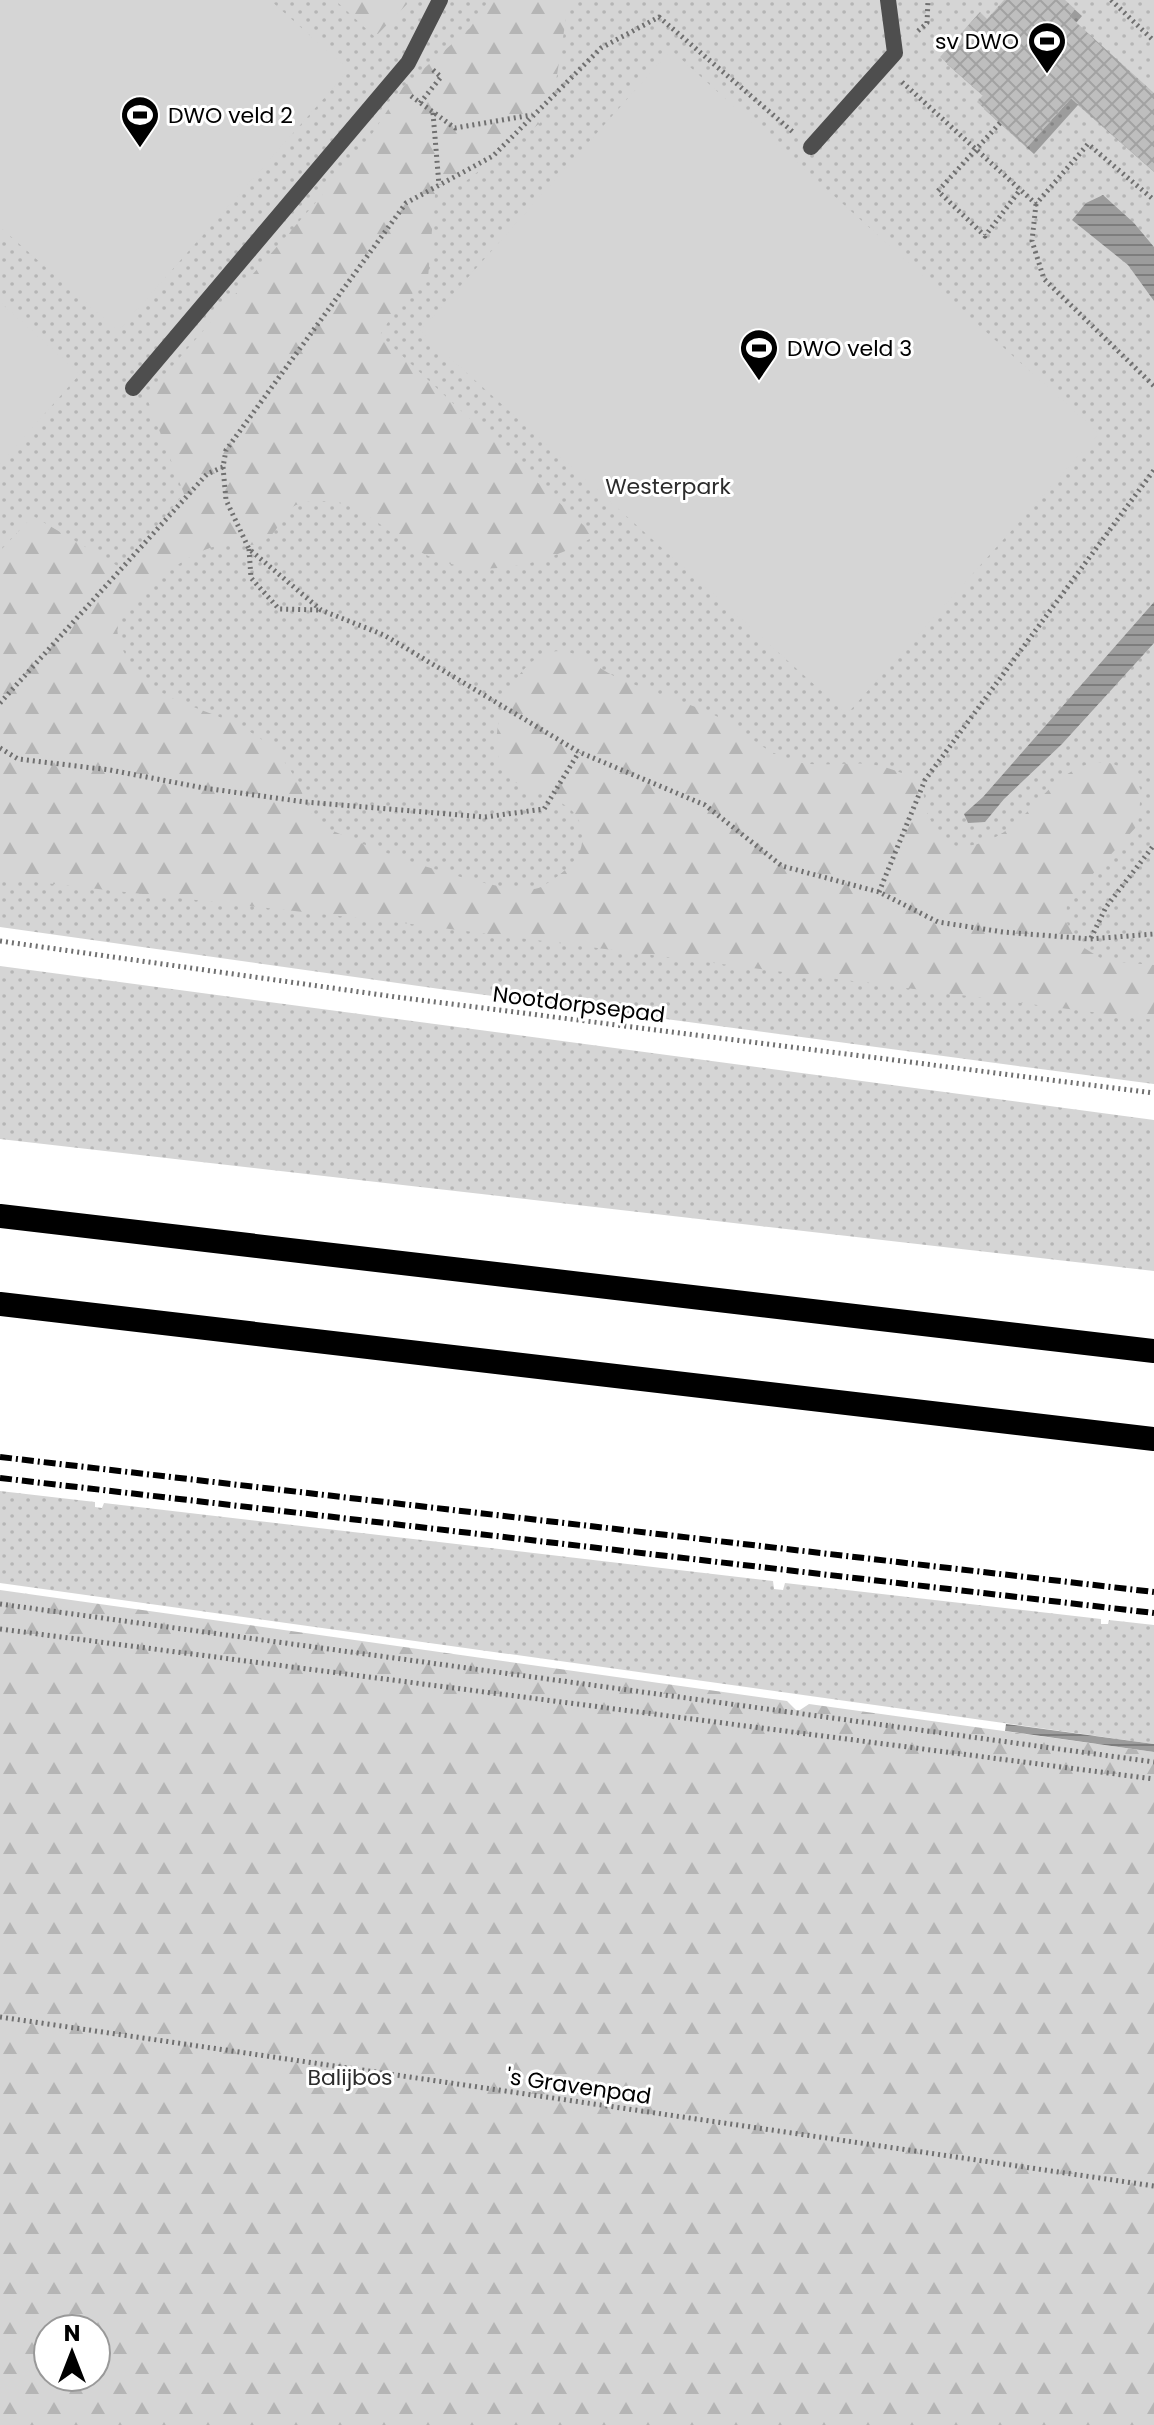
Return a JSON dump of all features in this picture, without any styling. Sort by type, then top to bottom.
[{"type":"highway","points":[[0,1216],[1154,1351]]},
{"type":"highway","points":[[0,1304],[1154,1439]]},
{"type":"lane","points":[[133,388],[408,63],[440,0]]},
{"type":"lane","points":[[811,147],[895,53],[888,0]]},
{"type":"path","points":[[927,23],[928,0]]},
{"type":"path","points":[[1111,0],[1154,41]]},
{"type":"path","points":[[321,610],[279,609],[251,578],[249,549],[226,500],[223,467],[226,450],[406,203],[493,156],[601,48],[659,17],[811,147]]},
{"type":"path","points":[[885,66],[1036,204]]},
{"type":"path","points":[[413,97],[455,128],[533,114]]},
{"type":"path","points":[[433,112],[439,185]]},
{"type":"path","points":[[1000,123],[938,191],[985,236],[1020,190]]},
{"type":"path","points":[[1154,200],[1088,144],[1036,204],[1032,241],[1044,279],[1154,386]]},
{"type":"path","points":[[0,703],[207,474],[223,467]]},
{"type":"path","points":[[879,892],[925,780],[1154,470]]},
{"type":"path","points":[[249,549],[321,610],[384,635],[579,752],[705,805],[782,866],[879,892],[938,922],[1003,932],[1090,939],[1154,934]]},
{"type":"path","points":[[0,748],[18,759],[110,770],[204,788],[320,803],[485,817],[544,809],[579,752]]},
{"type":"path","points":[[1090,939],[1106,907],[1154,845]]},
{"type":"path","name":"Nootdorpsepad","points":[[0,941],[396,997],[1154,1093]]},
{"type":"path","points":[[0,1604],[1154,1762]]},
{"type":"path","points":[[0,1629],[1154,1779]]},
{"type":"path","name":"'s Gravenpad","points":[[0,2017],[1154,2186]]},
{"type":"green space","name":"Westerpark","points":[[0,0],[1154,0],[1154,1084],[0,927]]},
{"type":"green space","name":"DWO veld 2","points":[[0,0],[270,0],[349,70],[118,331],[0,227]]},
{"type":"green space","points":[[335,0],[411,0],[375,37]]},
{"type":"green space","points":[[489,0],[569,0],[552,106],[540,123],[461,185],[435,194],[428,278],[395,311],[380,335],[595,536],[527,564],[479,568],[433,558],[356,509],[332,502],[305,502],[289,510],[272,535],[264,541],[254,545],[222,545],[202,551],[177,565],[120,611],[120,644],[134,668],[164,694],[231,722],[267,743],[293,774],[318,822],[360,843],[430,868],[499,886],[525,889],[541,887],[561,874],[577,856],[582,842],[581,825],[574,813],[565,805],[514,781],[504,771],[498,755],[500,716],[507,696],[530,663],[545,654],[562,651],[576,655],[614,676],[713,714],[768,750],[788,759],[815,764],[880,766],[922,780],[930,819],[939,832],[957,847],[981,843],[1004,832],[1074,770],[1089,764],[1112,764],[1134,774],[1141,791],[1138,825],[1067,902],[1066,921],[1078,944],[1105,961],[1154,965],[1154,1020],[411,924],[0,878],[0,551],[33,516],[121,568],[184,494],[146,396],[360,152],[403,87],[470,28]]},
{"type":"green space","name":"DWO veld 3","points":[[671,50],[1099,433],[847,714],[420,331]]},
{"type":"green space","points":[[0,302],[80,374],[0,464]]},
{"type":"green space","points":[[0,966],[1154,1120],[1154,1271],[0,1139]]},
{"type":"green space","points":[[0,1491],[95,1502],[95,1507],[102,1508],[104,1503],[773,1581],[774,1589],[783,1590],[785,1583],[1101,1619],[1101,1624],[1108,1624],[1109,1620],[1154,1625],[1154,1744],[0,1583]]},
{"type":"green space","name":"Balijbos","points":[[0,1590],[787,1701],[796,1710],[809,1704],[1154,1752],[1154,2425],[0,2425]]},
{"type":"shaded area","points":[[1103,195],[1134,223],[1154,247],[1154,301],[1128,265],[1072,220],[1086,203]]},
{"type":"shaded area","points":[[1154,602],[1154,643],[1062,744],[1004,799],[985,822],[968,823],[964,814],[983,797]]},
{"type":"shaded area","points":[[1006,1724],[1154,1744],[1154,1752],[1005,1731]]},
{"type":"building","name":"sv DWO","points":[[1004,0],[1065,0],[1075,9],[1069,16],[1154,93],[1154,171],[1071,98],[1027,147],[977,102],[983,95],[940,57],[980,12],[987,19]]},
{"type":"railway","points":[[0,1457],[1154,1592]]},
{"type":"railway","points":[[0,1478],[1154,1613]]},
{"type":"place","name":"sv DWO","points":[[1047,75]]},
{"type":"place","name":"DWO veld 2","points":[[140,149]]},
{"type":"place","name":"DWO veld 3","points":[[759,382]]}]
